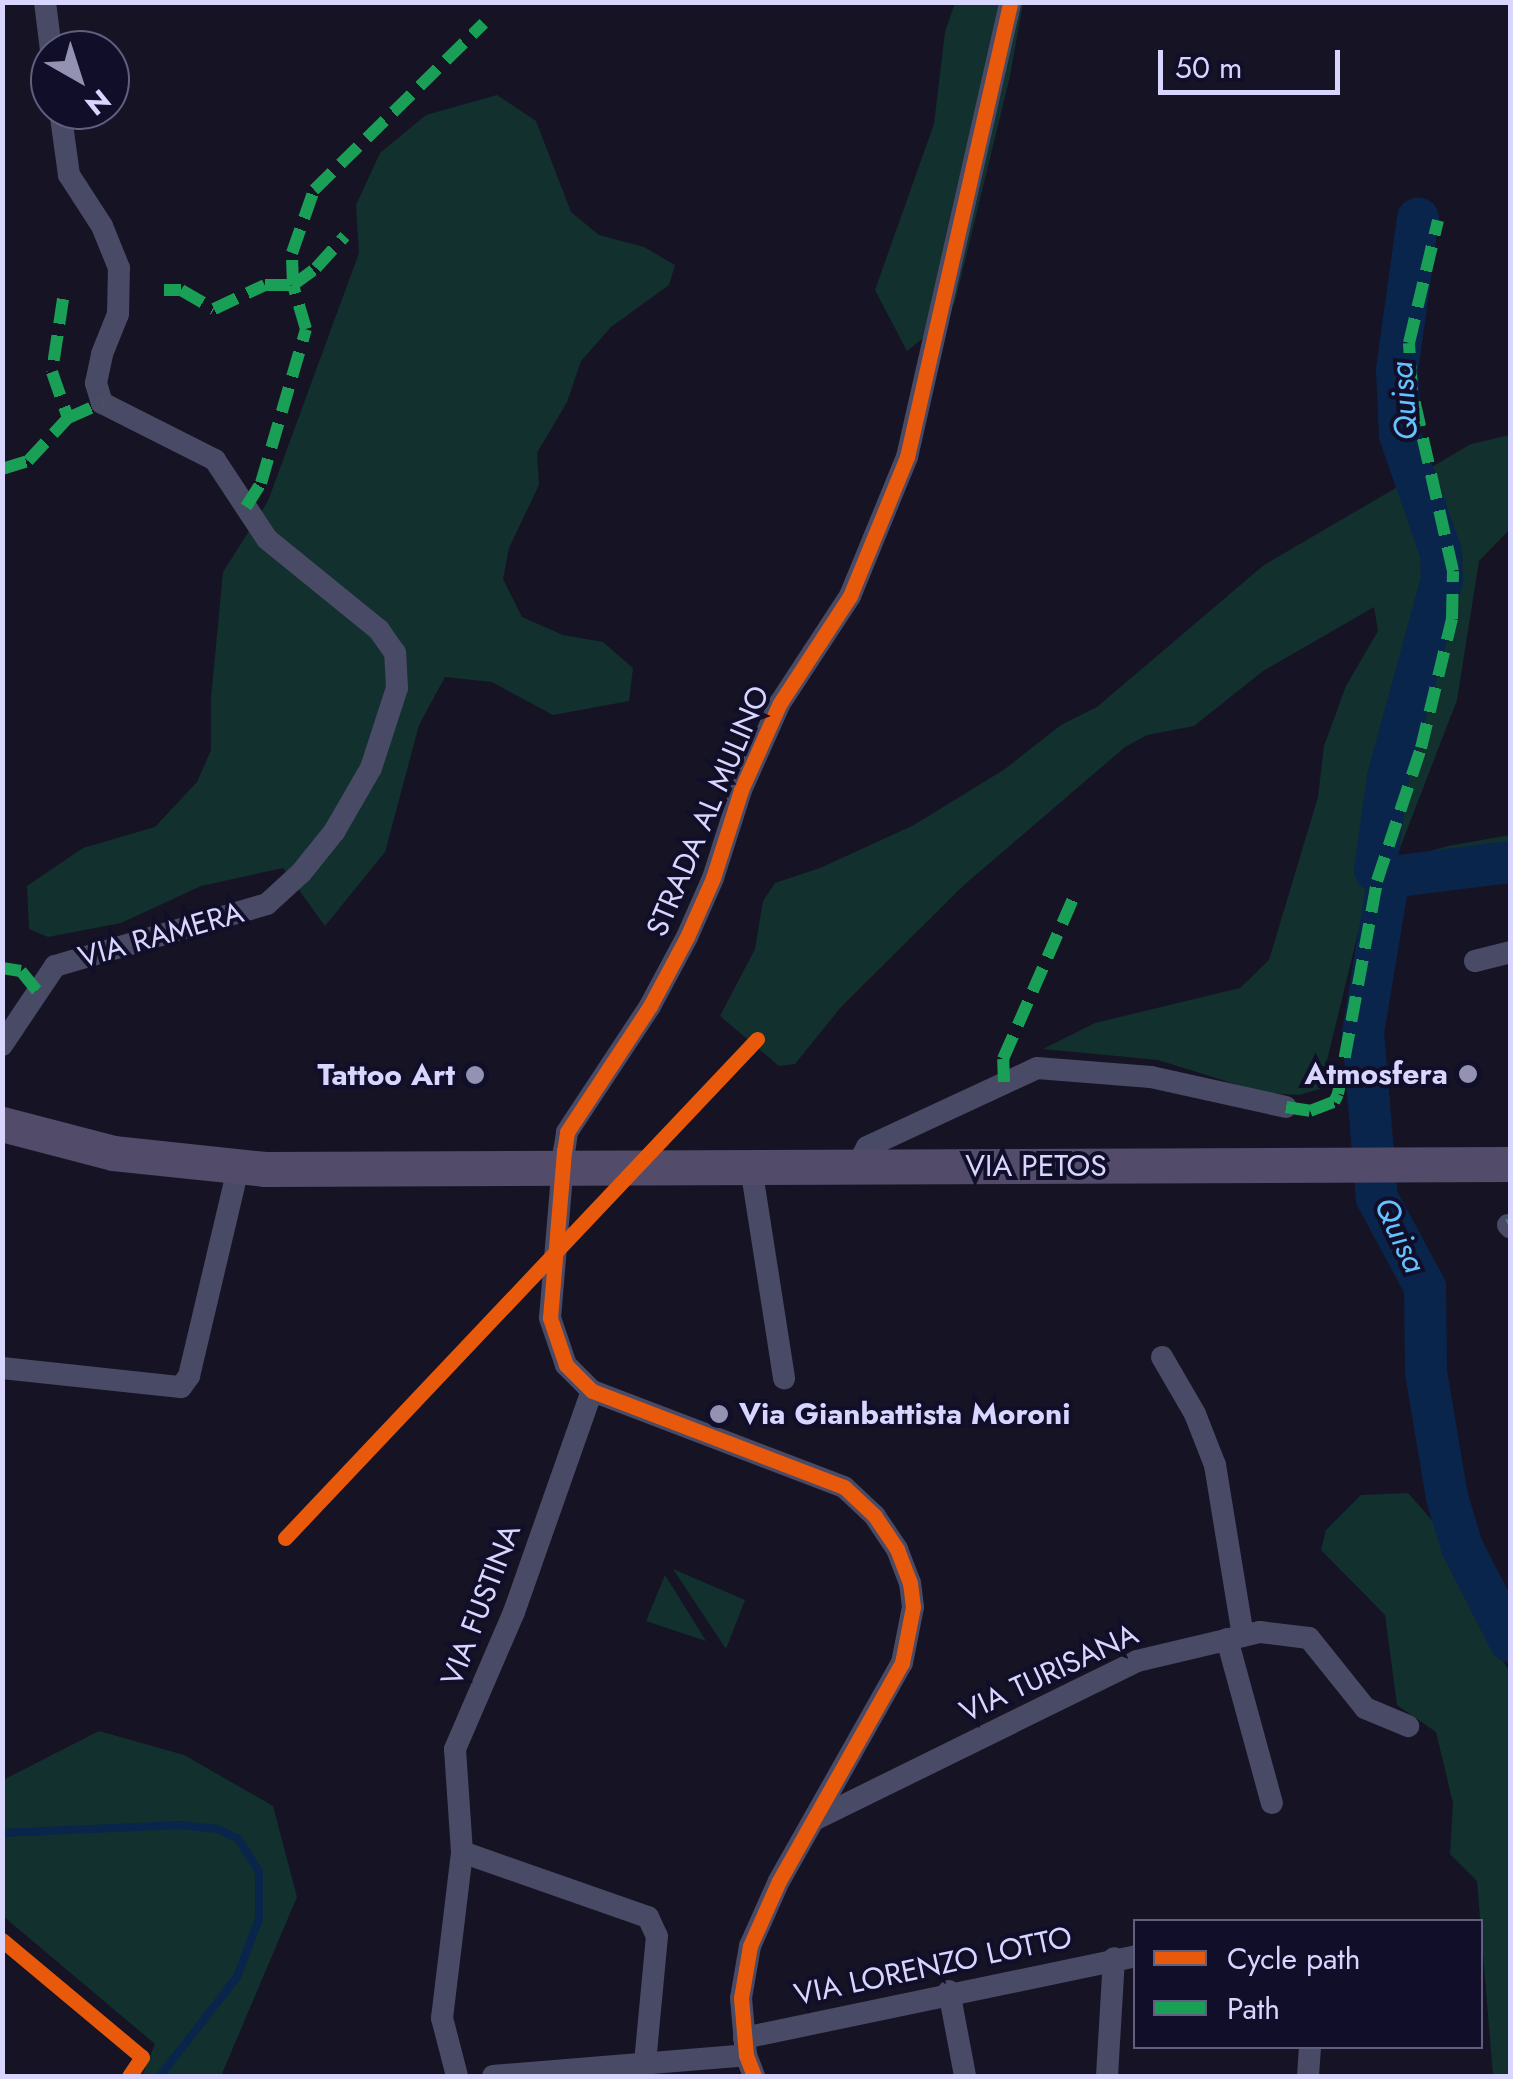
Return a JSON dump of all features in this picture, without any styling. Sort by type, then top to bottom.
[{"type":"main road","points":[[2,1124],[113,1153],[238,1168],[562,1171]]},
{"type":"main road","name":"VIA PETOS","points":[[562,1171],[1510,1164]]},
{"type":"street","points":[[45,2],[49,30]]},
{"type":"street","name":"STRADA AL MULINO","points":[[562,1171],[567,1132],[650,1006],[686,937],[713,878],[741,790],[780,703],[850,596],[907,457],[1010,2]]},
{"type":"street","name":"VIA RAMERA","points":[[2,1045],[55,966],[267,904],[301,873],[334,832],[372,768],[396,688],[395,653],[378,630],[267,539],[215,460],[102,403],[96,383],[102,354],[118,314],[119,268],[102,226],[69,175],[63,130]]},
{"type":"street","points":[[1475,961],[1510,952]]},
{"type":"street","points":[[857,1166],[867,1147],[1037,1068],[1152,1077],[1286,1106]]},
{"type":"street","points":[[750,1167],[784,1378]]},
{"type":"street","points":[[2,1368],[181,1387],[189,1376],[238,1168]]},
{"type":"street","points":[[493,2076],[748,2056],[742,1998],[750,1946],[778,1881],[902,1663],[913,1607],[910,1583],[896,1548],[875,1516],[844,1487],[592,1390],[566,1365],[550,1318],[562,1171]]},
{"type":"street","points":[[1162,1358],[1196,1414],[1215,1465],[1235,1638],[1272,1803]]},
{"type":"street","name":"VIA FUSTINA","points":[[457,2076],[442,2018],[462,1852],[455,1749],[514,1612],[592,1390]]},
{"type":"street","name":"VIA TURISANA","points":[[814,1820],[1136,1661],[1260,1632],[1309,1638],[1365,1708],[1408,1726]]},
{"type":"street","points":[[462,1852],[648,1917],[657,1936],[645,2064]]},
{"type":"street","points":[[1107,2076],[1124,1957]]},
{"type":"street","name":"VIA LORENZO LOTTO","points":[[748,2056],[949,1992],[1124,1957]]},
{"type":"street","points":[[949,1992],[965,2076]]},
{"type":"street","points":[[1308,2076],[1310,2049]]},
{"type":"green space","points":[[955,3],[1023,3],[1010,76],[955,302],[937,327],[907,351],[875,290],[934,124],[945,32]]},
{"type":"green space","points":[[497,95],[536,121],[571,212],[599,235],[644,247],[675,265],[669,285],[611,327],[581,361],[567,402],[537,453],[539,485],[509,548],[503,579],[522,617],[563,635],[603,642],[633,668],[629,701],[553,715],[492,682],[445,677],[419,725],[385,852],[325,926],[283,868],[201,886],[121,923],[48,937],[29,929],[27,886],[83,848],[155,827],[197,782],[211,750],[211,698],[223,572],[268,501],[359,253],[356,205],[380,153],[426,115]]},
{"type":"green space","points":[[1510,435],[1510,529],[1479,561],[1457,700],[1395,861],[1510,835],[1510,866],[1412,875],[1397,883],[1358,933],[1320,1089],[1299,1095],[1264,1093],[1158,1060],[1043,1049],[1095,1023],[1240,988],[1269,960],[1318,797],[1324,746],[1346,686],[1378,631],[1374,607],[1263,671],[1194,726],[1147,735],[1125,747],[964,885],[841,1007],[795,1064],[779,1066],[720,1016],[755,949],[763,901],[775,883],[820,868],[914,825],[1005,769],[1061,725],[1097,707],[1264,565],[1471,444]]},
{"type":"green space","points":[[1408,1493],[1466,1559],[1495,1649],[1510,1672],[1510,2076],[1493,2076],[1477,1881],[1450,1854],[1453,1803],[1436,1732],[1397,1705],[1385,1615],[1321,1550],[1326,1530],[1361,1495]]},
{"type":"green space","points":[[673,1569],[745,1600],[726,1649]]},
{"type":"green space","points":[[665,1575],[706,1641],[646,1621]]},
{"type":"green space","points":[[99,1731],[184,1755],[273,1806],[297,1897],[221,2076],[142,2076],[155,2044],[3,1916],[3,1780]]},
{"type":"waterway","name":"Quisa","points":[[1375,870],[1388,777],[1442,580],[1441,553],[1400,435],[1397,370],[1418,218]]},
{"type":"waterway","points":[[1391,877],[1510,862]]},
{"type":"waterway","name":"Quisa","points":[[1389,876],[1363,1033],[1377,1198],[1425,1287],[1426,1372],[1447,1497],[1462,1547],[1510,1641]]},
{"type":"waterway","points":[[2,1833],[180,1825],[217,1829],[238,1839],[259,1871],[259,1919],[237,1977],[160,2076]]},
{"type":"marked path","points":[[246,507],[261,483],[306,329],[293,285],[292,253],[314,190],[484,23]]},
{"type":"marked path","points":[[1286,1107],[1310,1111],[1334,1102],[1338,1094],[1377,881],[1421,748],[1452,619],[1453,571],[1412,390],[1409,343],[1438,220]]},
{"type":"marked path","points":[[164,290],[181,290],[214,309],[265,285],[293,285],[316,268],[345,236]]},
{"type":"marked path","points":[[63,299],[52,372],[68,418]]},
{"type":"marked path","points":[[2,469],[28,461],[68,418],[102,403]]},
{"type":"marked path","points":[[1004,1082],[1003,1059],[1075,894]]},
{"type":"marked path","points":[[2,968],[21,971],[37,991]]},
{"type":"cycle path","points":[[754,2076],[746,2055],[741,1998],[750,1946],[779,1881],[902,1663],[913,1607],[910,1583],[897,1549],[875,1516],[844,1487],[592,1391],[566,1365],[550,1318],[564,1152],[567,1132],[650,1006],[687,937],[713,878],[741,790],[780,703],[850,596],[907,457],[1010,2]]},
{"type":"cycle path","points":[[285,1538],[757,1039]]},
{"type":"cycle path","points":[[2,1940],[142,2057],[129,2076]]},
{"type":"place","name":"Atmosfera","points":[[1468,1074]]},
{"type":"place","name":"Tattoo Art","points":[[475,1075]]},
{"type":"place","name":"Via Gianbattista Moroni","points":[[719,1414]]}]
